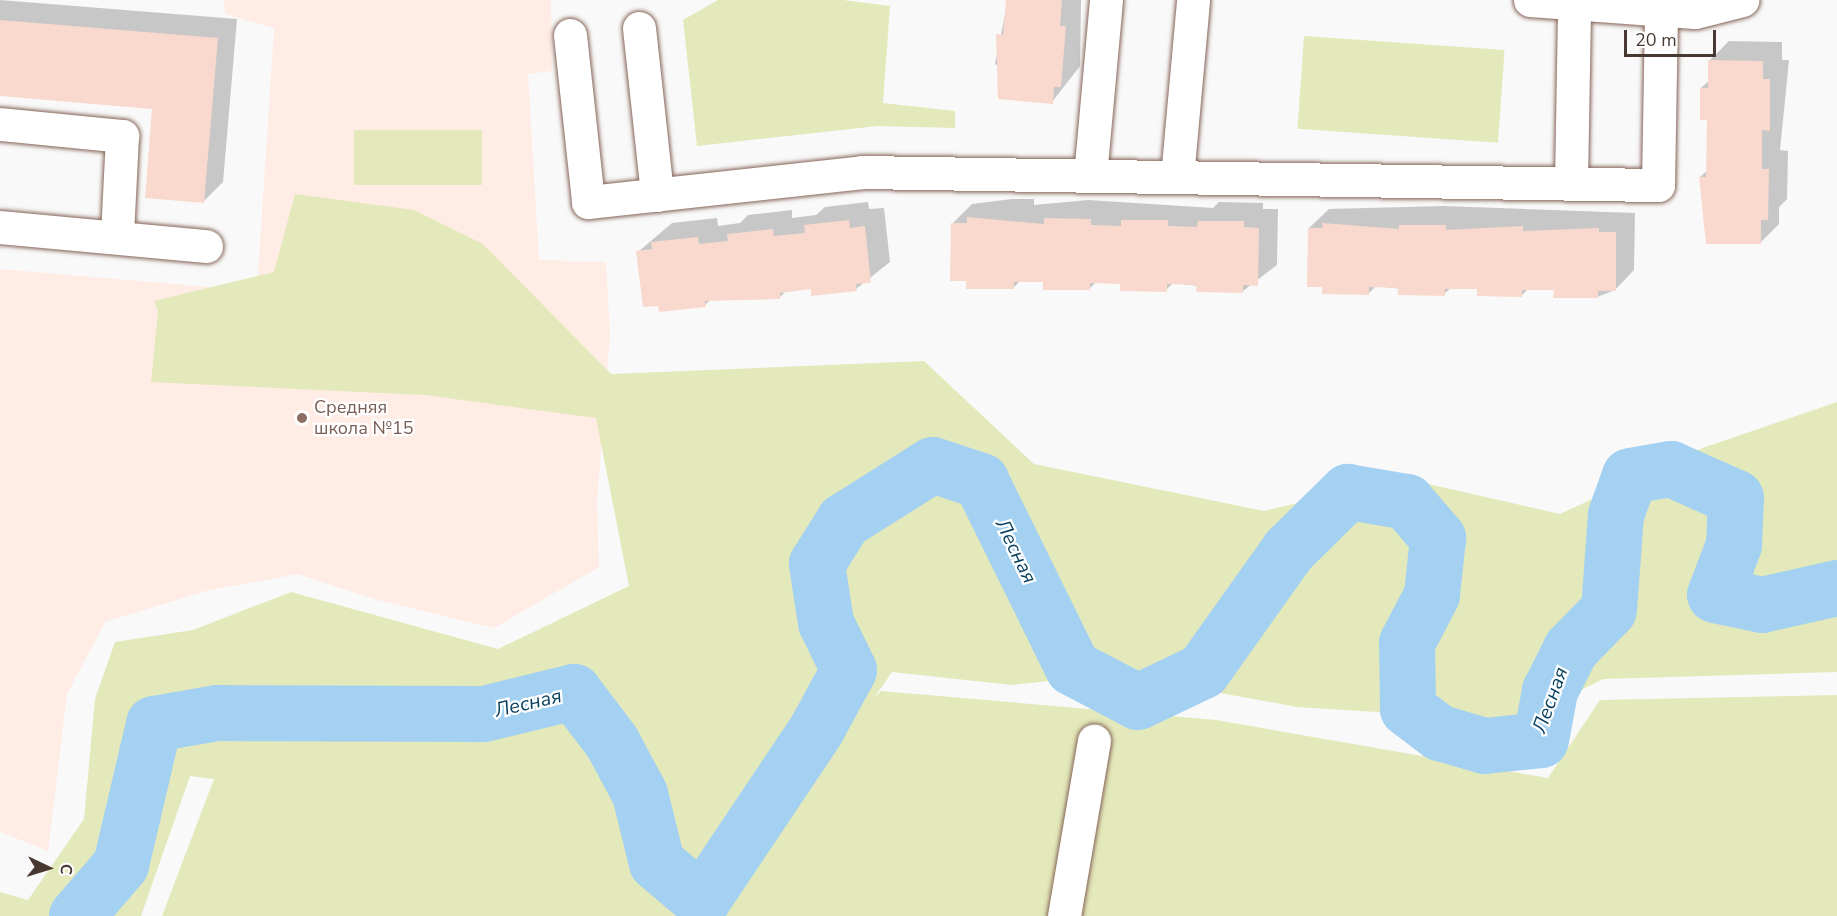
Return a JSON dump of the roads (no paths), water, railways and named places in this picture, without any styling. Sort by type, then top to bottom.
[{"type":"street","points":[[1090,176],[1106,0]]},
{"type":"street","points":[[1177,177],[1193,0]]},
{"type":"street","points":[[1530,0],[1661,9],[1732,4]]},
{"type":"street","points":[[1571,183],[1574,3]]},
{"type":"street","points":[[570,35],[588,202],[862,172],[1658,185],[1661,9]]},
{"type":"street","points":[[639,28],[657,195]]},
{"type":"street","points":[[0,124],[122,136],[117,235]]},
{"type":"street","points":[[0,227],[117,235],[206,246]]},
{"type":"street","points":[[1064,916],[1094,741]]},
{"type":"waterway","name":"Лесная","points":[[77,916],[121,865],[154,724],[218,713],[484,714],[574,692],[612,742],[640,794],[657,863],[702,901],[817,729],[849,670],[826,623],[817,564],[844,521],[933,465],[981,481],[1073,668],[1138,702],[1203,671],[1289,550],[1348,492],[1407,502],[1438,538],[1432,595],[1407,643],[1408,709],[1440,733],[1485,746],[1541,740],[1550,691],[1571,649],[1609,610],[1616,515],[1630,476],[1671,469],[1736,498],[1734,545],[1715,595],[1762,605],[1837,588]]},
{"type":"place","name":"Средняя школа №15","points":[[302,418]]}]
